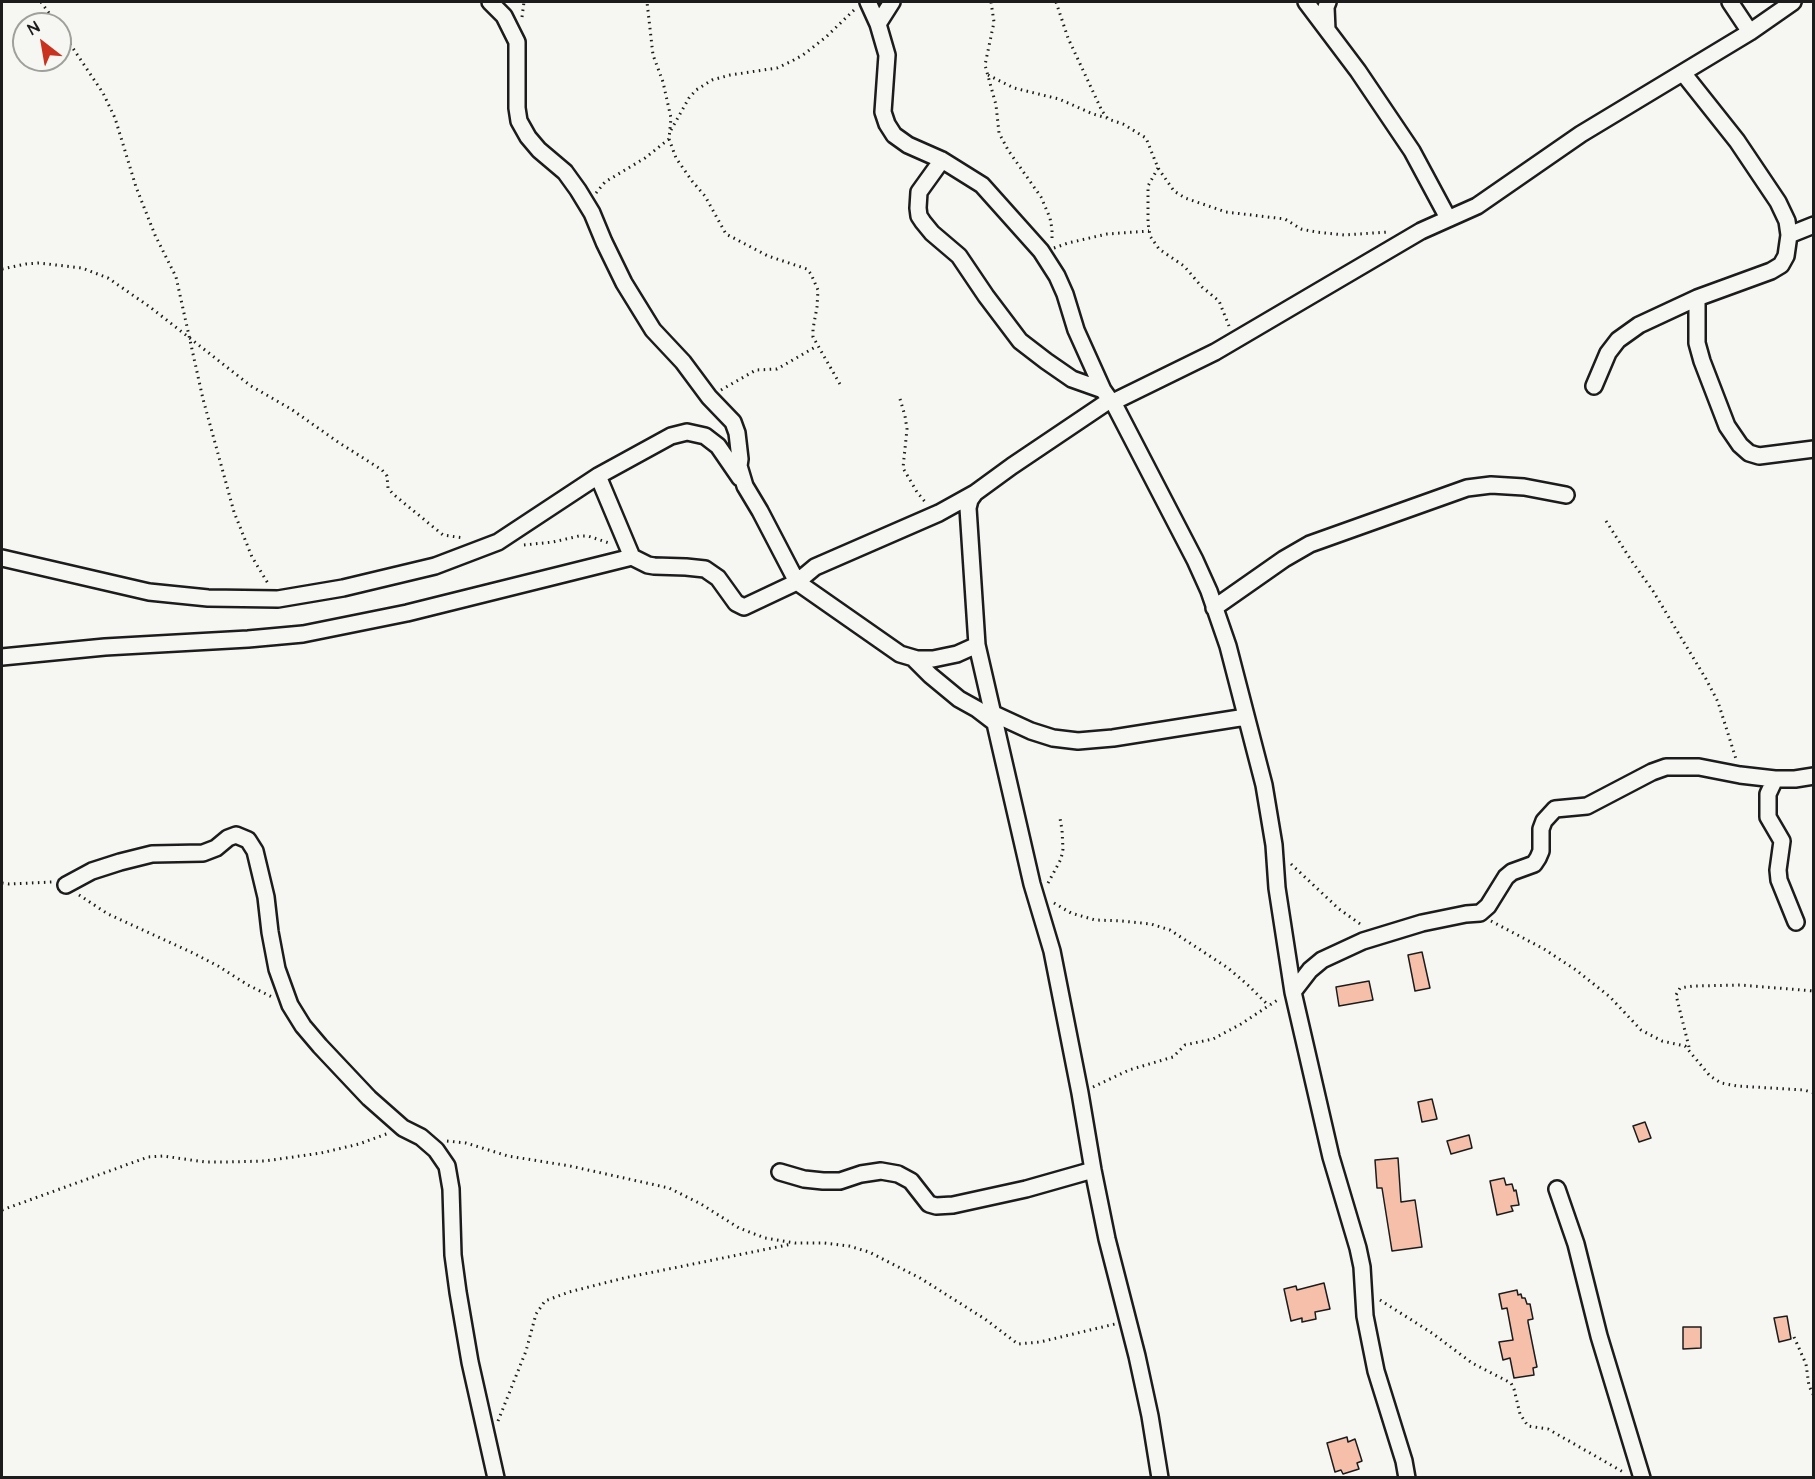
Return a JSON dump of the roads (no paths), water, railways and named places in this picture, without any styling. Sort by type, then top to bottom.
[{"type":"street","points":[[490,2],[504,16],[518,42],[517,108],[519,121],[539,150],[565,172],[586,204],[624,284],[653,330],[683,362],[709,397],[735,426],[739,466],[745,486]]},
{"type":"street","points":[[878,24],[892,2]]},
{"type":"street","points":[[1306,2],[1358,71],[1412,151],[1448,218]]},
{"type":"street","points":[[1327,30],[1326,7],[1328,2]]},
{"type":"street","points":[[1730,2],[1750,32]]},
{"type":"street","points":[[598,476],[630,553],[648,565],[705,569],[718,578],[736,603],[742,607],[797,582],[815,567],[939,513],[975,493],[1109,397],[1233,341],[1421,231],[1477,206],[1581,134],[1750,32],[1793,2]]},
{"type":"street","points":[[862,5],[878,24],[887,55],[884,120],[894,135],[908,145],[942,160],[982,185],[1041,251],[1057,276],[1076,330],[1109,397],[1195,560],[1214,608],[1227,646],[1264,784],[1293,992],[1331,1157],[1359,1248],[1365,1316],[1376,1371],[1404,1461],[1407,1478]]},
{"type":"street","points":[[1594,386],[1608,353],[1618,340],[1639,325],[1697,298],[1771,271],[1781,265],[1786,256],[1789,235],[1787,221],[1772,194],[1737,141],[1683,73]]},
{"type":"street","points":[[942,160],[919,192],[919,216],[923,222],[932,233],[959,256],[1020,341],[1072,379],[1109,397]]},
{"type":"street","points":[[1789,235],[1814,225]]},
{"type":"street","points":[[1697,298],[1697,343],[1702,361],[1727,426],[1740,445],[1749,453],[1759,456],[1814,449]]},
{"type":"street","points":[[2,558],[149,592],[207,598],[278,599],[343,588],[435,566],[498,542],[598,476],[671,436],[687,432],[705,436],[718,446],[760,511],[797,582],[900,654],[913,658],[933,659],[957,654],[977,645]]},
{"type":"street","points":[[1214,608],[1284,559],[1310,544],[1467,488],[1491,485],[1524,487],[1566,495]]},
{"type":"street","points":[[975,493],[968,508],[977,645],[1032,884],[1053,951],[1107,1239],[1150,1416],[1161,1478]]},
{"type":"street","points":[[2,657],[105,647],[303,634],[407,613],[630,553]]},
{"type":"street","points":[[913,658],[959,699],[993,718],[1053,738],[1078,741],[1113,738],[1246,717]]},
{"type":"street","points":[[1293,992],[1310,970],[1322,960],[1375,937],[1442,918],[1480,914],[1488,906],[1506,877],[1512,872],[1534,864],[1541,851],[1541,829],[1544,821],[1555,809],[1587,806],[1666,767],[1699,767],[1775,779],[1814,776]]},
{"type":"street","points":[[1775,779],[1768,794],[1768,817],[1782,841],[1779,880],[1796,922]]},
{"type":"street","points":[[66,885],[92,871],[141,856],[171,852],[195,854],[209,852],[236,835],[248,840],[255,851],[266,897],[277,969],[290,1005],[303,1026],[345,1073],[386,1114],[404,1128],[422,1137],[436,1150],[447,1166],[451,1189],[453,1255],[458,1292],[470,1362],[496,1478]]},
{"type":"street","points":[[780,1172],[804,1179],[823,1181],[840,1181],[861,1174],[881,1171],[898,1174],[911,1181],[929,1204],[936,1206],[953,1205],[1006,1193],[1093,1170]]},
{"type":"street","points":[[1557,1190],[1568,1216],[1599,1336],[1642,1478]]}]
